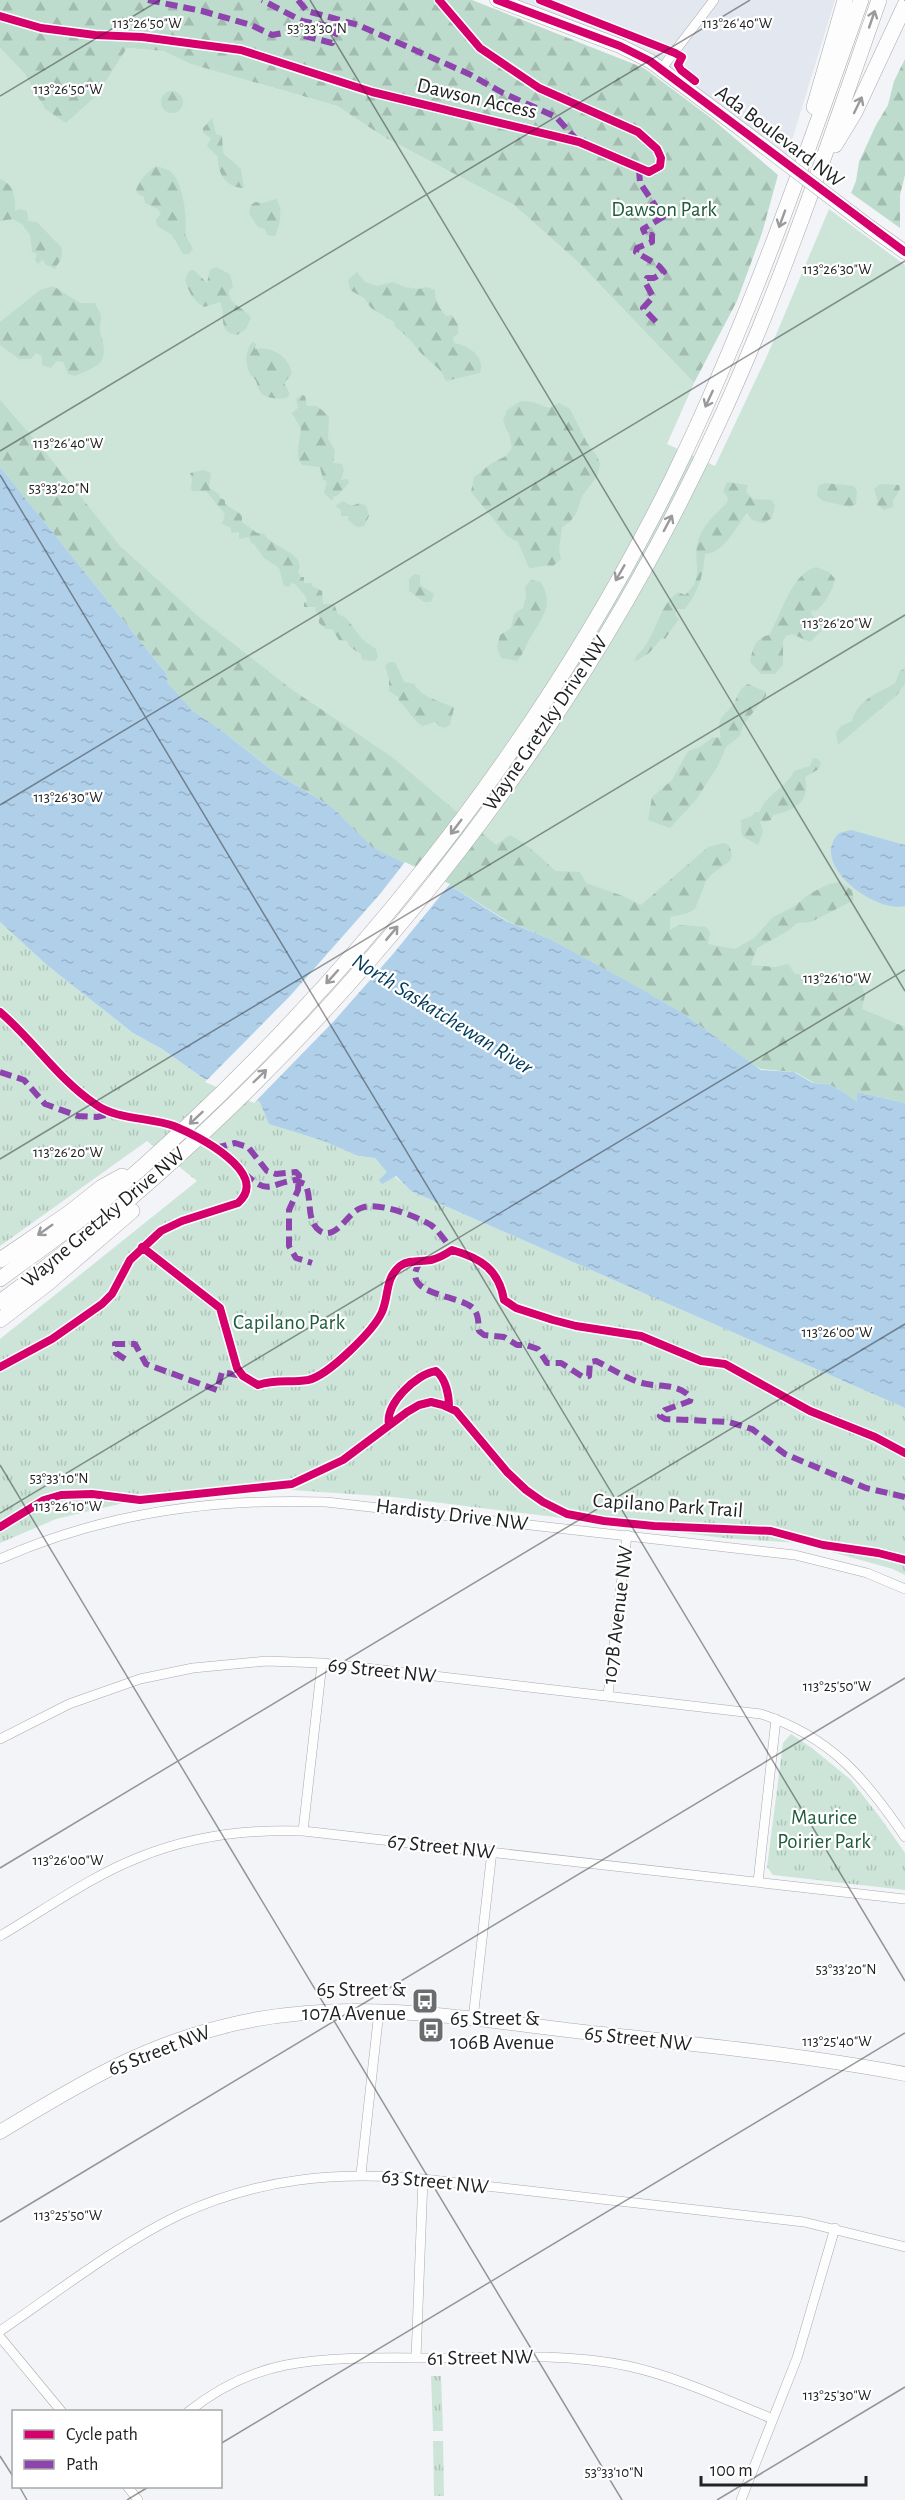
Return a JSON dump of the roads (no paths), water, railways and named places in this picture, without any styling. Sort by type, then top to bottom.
[{"type":"main road","points":[[802,164],[819,85],[845,0]]},
{"type":"main road","name":"Wayne Gretzky Drive NW","points":[[0,1279],[99,1205],[170,1142],[260,1055],[348,958],[433,858],[491,780],[544,701],[588,629],[672,479],[745,318],[861,0]]},
{"type":"main road","name":"Wayne Gretzky Drive NW","points":[[0,1302],[68,1250],[157,1175],[278,1059],[357,973],[430,886],[542,734],[615,619],[648,561],[722,416],[757,336],[818,174],[879,0]]},
{"type":"main road","points":[[818,174],[855,112],[905,5]]},
{"type":"main road","points":[[0,1260],[69,1213],[102,1187],[146,1163]]},
{"type":"main road","points":[[0,1320],[133,1210],[157,1175]]},
{"type":"street","name":"Ada Boulevard NW","points":[[497,0],[620,46],[662,68],[905,252]]},
{"type":"street","points":[[662,68],[714,0]]},
{"type":"street","name":"Hardisty Drive NW","points":[[0,1559],[52,1538],[126,1518],[180,1508],[249,1501],[365,1504],[795,1555],[867,1573],[905,1589]]},
{"type":"street","name":"107B Avenue NW","points":[[608,1695],[627,1535]]},
{"type":"street","name":"69 Street NW","points":[[0,1740],[35,1719],[88,1696],[158,1674],[243,1662],[322,1663],[737,1710],[776,1719],[814,1738],[852,1768],[873,1791],[905,1837]]},
{"type":"street","points":[[303,1831],[322,1663]]},
{"type":"street","points":[[758,1882],[776,1719]]},
{"type":"street","name":"67 Street NW","points":[[0,1936],[98,1878],[139,1857],[204,1838],[254,1831],[303,1831],[905,1899]]},
{"type":"street","points":[[473,2019],[492,1851]]},
{"type":"street","name":"65 Street NW","points":[[0,2132],[97,2074],[127,2059],[173,2041],[237,2023],[288,2014],[333,2010],[379,2011],[473,2019],[771,2053],[905,2074]]},
{"type":"street","points":[[361,2174],[379,2011]]},
{"type":"street","name":"63 Street NW","points":[[0,2331],[135,2240],[200,2206],[277,2183],[324,2176],[361,2174],[423,2179],[776,2219],[835,2228],[905,2247]]},
{"type":"street","points":[[416,2358],[423,2179]]},
{"type":"street","points":[[741,2500],[812,2312],[835,2228]]},
{"type":"street","points":[[0,2337],[60,2410]]},
{"type":"street","name":"61 Street NW","points":[[191,2410],[243,2378],[287,2365],[416,2358],[540,2356],[605,2362],[657,2374],[773,2419]]},
{"type":"street","points":[[128,2488],[138,2500]]},
{"type":"water","name":"North Saskatchewan River","points":[[0,467],[166,673],[168,683],[193,711],[273,771],[332,807],[372,847],[459,891],[506,921],[550,939],[643,990],[684,1014],[761,1070],[794,1072],[813,1083],[828,1084],[857,1102],[857,1093],[863,1093],[905,1103],[905,1408],[411,1191],[396,1176],[382,1184],[379,1180],[387,1172],[375,1158],[358,1156],[321,1140],[269,1124],[260,1102],[203,1078],[162,1049],[133,1033],[48,966],[0,922]]},
{"type":"water","points":[[851,830],[905,845],[905,906],[892,906],[878,902],[849,884],[838,872],[832,858],[832,845],[839,833]]},
{"type":"place","name":"65 Street & 107A Avenue","points":[[425,2001]]},
{"type":"place","name":"65 Street & 106B Avenue","points":[[431,2030]]},
{"type":"park label","name":"Dawson Park","points":[[664,209]]},
{"type":"park label","name":"Capilano Park","points":[[289,1322]]},
{"type":"park label","name":"Maurice Poirier Park","points":[[824,1829]]}]
